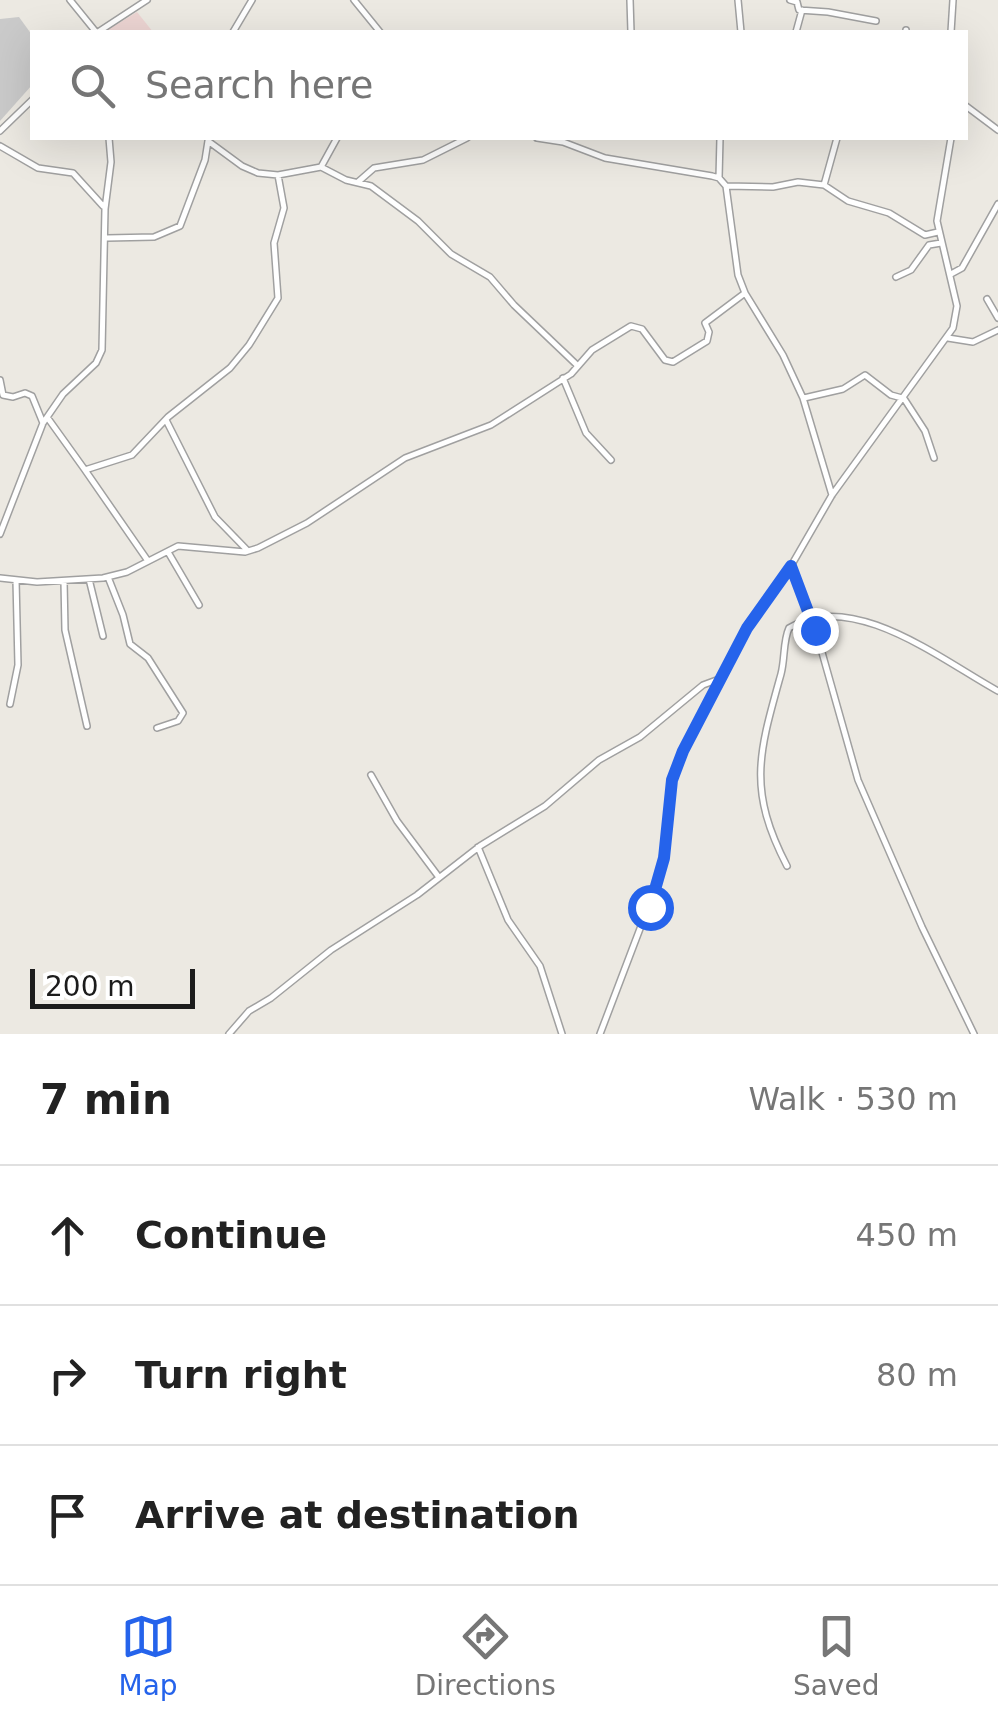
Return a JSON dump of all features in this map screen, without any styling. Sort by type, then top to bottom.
[{"type":"street","points":[[70,0],[95,30]]},
{"type":"street","points":[[100,30],[147,0]]},
{"type":"street","points":[[233,30],[252,0]]},
{"type":"street","points":[[354,0],[378,30]]},
{"type":"street","points":[[630,0],[631,30]]},
{"type":"street","points":[[738,0],[741,30]]},
{"type":"street","points":[[790,0],[802,10],[797,30]]},
{"type":"street","points":[[951,30],[952,0]]},
{"type":"street","points":[[802,10],[876,21]]},
{"type":"street","points":[[0,131],[30,102]]},
{"type":"street","points":[[968,108],[998,130]]},
{"type":"street","points":[[0,534],[45,420],[62,394],[100,357],[109,140]]},
{"type":"street","points":[[106,238],[154,237],[180,226],[206,160],[208,140]]},
{"type":"street","points":[[209,140],[247,169],[278,176],[321,167],[381,192],[440,240],[448,252],[482,271],[578,366]]},
{"type":"street","points":[[321,167],[335,140]]},
{"type":"street","points":[[358,182],[374,168],[423,160],[455,140]]},
{"type":"street","points":[[567,140],[605,158],[719,178],[726,186],[738,274],[803,398],[832,494]]},
{"type":"street","points":[[719,178],[720,140]]},
{"type":"street","points":[[824,185],[836,140]]},
{"type":"street","points":[[600,1034],[660,876],[676,768],[747,628],[791,566],[832,494],[948,338],[956,319],[937,212],[951,140]]},
{"type":"street","points":[[0,146],[38,168],[73,173],[106,209]]},
{"type":"street","points":[[84,470],[132,455],[166,420],[235,364],[276,302],[274,242],[284,208],[278,176]]},
{"type":"street","points":[[726,186],[766,187],[798,182],[824,185],[848,200],[889,213],[926,235],[938,232]]},
{"type":"street","points":[[951,274],[962,268],[998,204]]},
{"type":"street","points":[[896,277],[911,270],[929,246],[941,243]]},
{"type":"street","points":[[0,578],[108,577],[187,545],[248,552],[301,527],[404,458],[491,425],[563,378],[595,348],[635,326],[646,332],[671,363],[706,341],[706,323],[745,292]]},
{"type":"street","points":[[987,300],[998,318]]},
{"type":"street","points":[[948,338],[974,342],[998,330]]},
{"type":"street","points":[[803,398],[843,389],[858,377],[868,375],[891,395],[903,398],[925,431],[934,458]]},
{"type":"street","points":[[563,378],[586,432],[611,460]]},
{"type":"street","points":[[0,380],[2,395],[30,394],[148,561]]},
{"type":"street","points":[[166,420],[215,517],[248,552]]},
{"type":"street","points":[[168,552],[198,605]]},
{"type":"street","points":[[791,566],[812,616],[858,780],[974,1034]]},
{"type":"street","points":[[108,577],[130,644],[148,658],[183,713],[178,722],[156,728]]},
{"type":"street","points":[[89,578],[103,636]]},
{"type":"street","points":[[10,704],[18,665],[16,580]]},
{"type":"street","points":[[64,580],[65,630],[86,726]]},
{"type":"street","points":[[787,866],[761,799],[760,756],[784,661],[786,632],[812,616],[854,618],[883,626],[998,691]]},
{"type":"street","points":[[229,1034],[248,1011],[271,998],[330,950],[408,901],[478,847],[552,801],[599,760],[640,737],[703,685],[724,678]]},
{"type":"street","points":[[371,776],[397,821],[438,876]]},
{"type":"street","points":[[478,847],[508,920],[540,966],[562,1034]]},
{"type":"shaded area","points":[[137,12],[151,30],[107,30]]},
{"type":"shaded area","points":[[19,17],[30,32],[30,87],[0,121],[0,19]]},
{"type":"route","points":[[650,907],[664,858],[672,780],[683,751],[747,628],[791,566],[815,630]]}]
